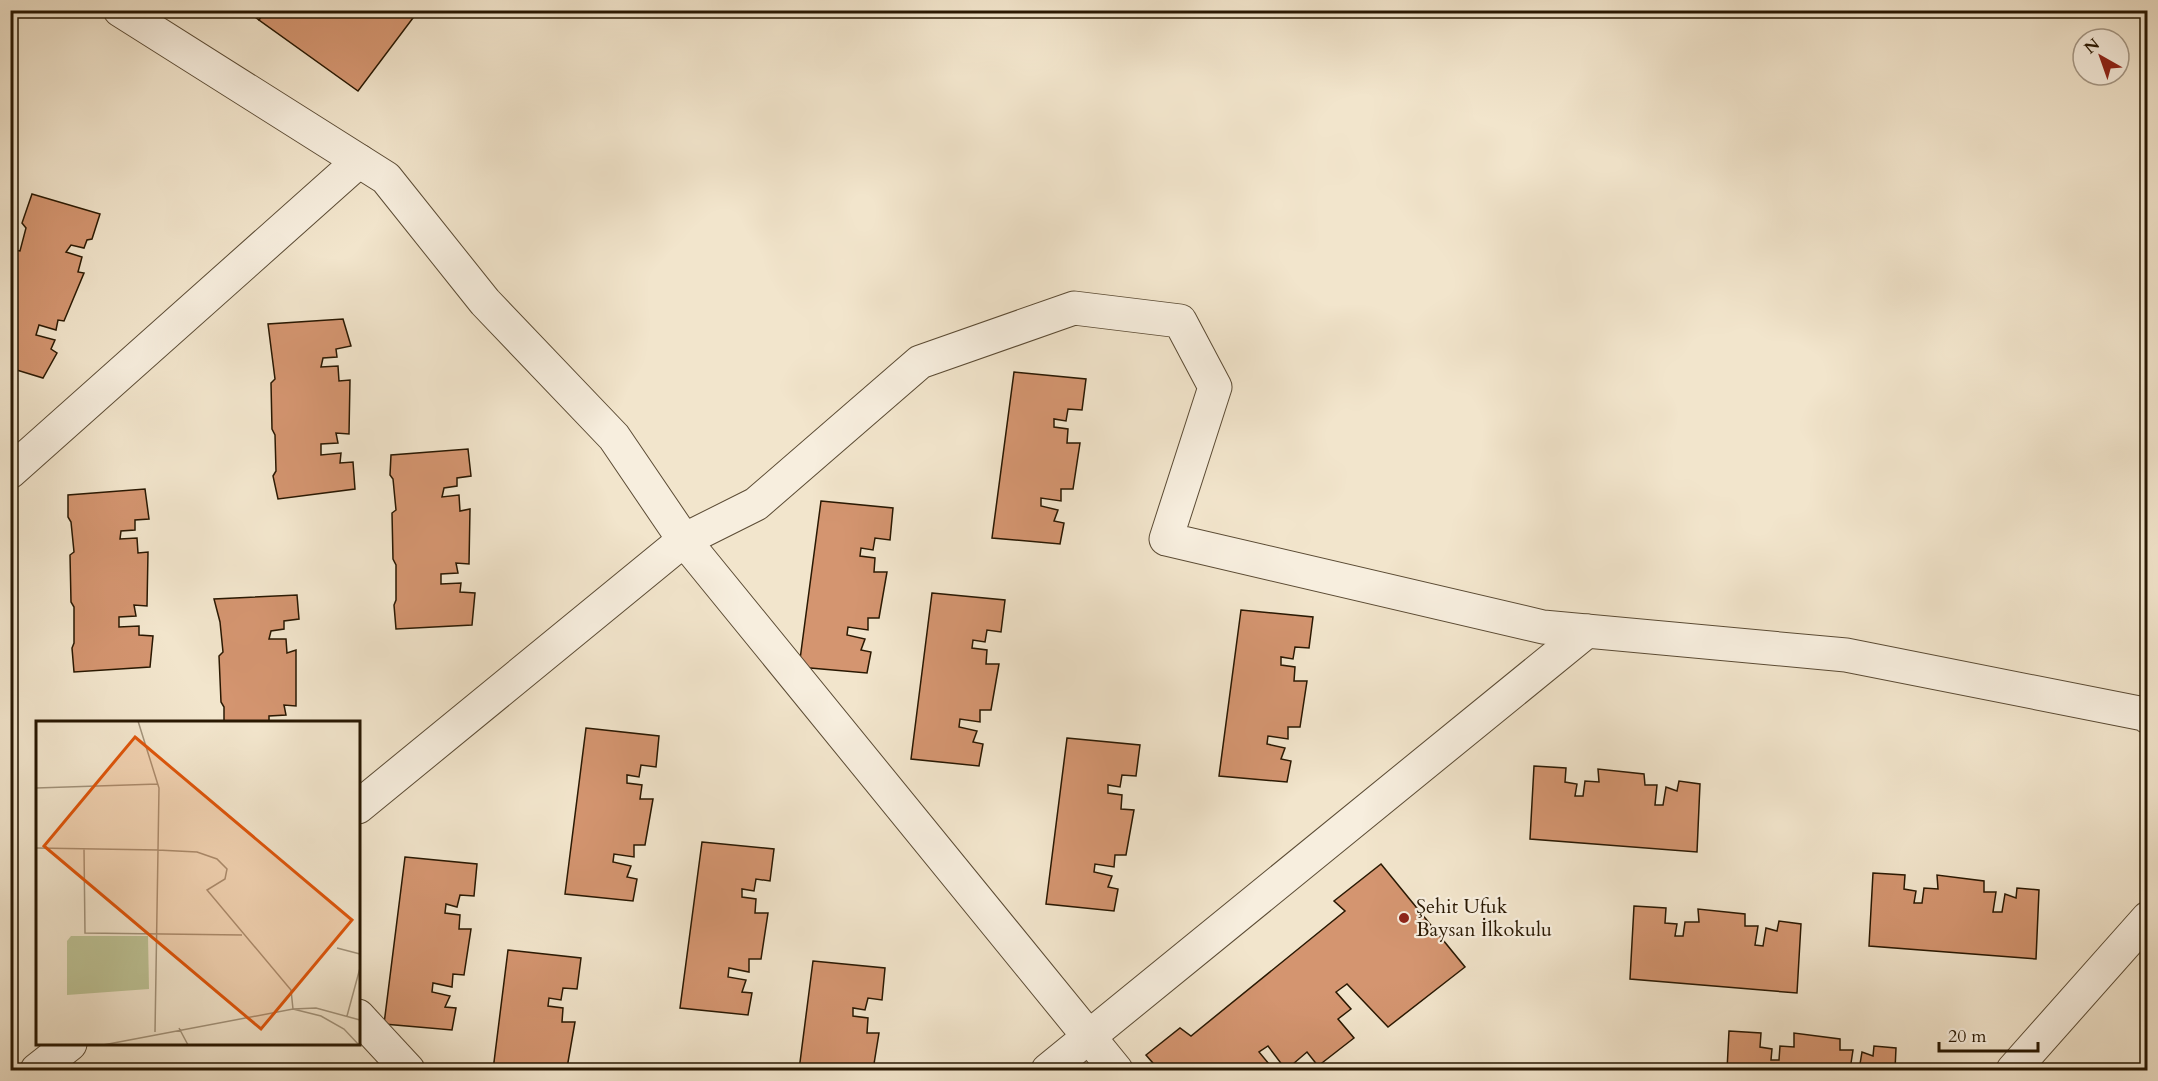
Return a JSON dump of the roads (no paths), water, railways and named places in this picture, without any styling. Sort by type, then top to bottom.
[{"type":"street","points":[[120,10],[386,178],[485,302],[614,437],[684,540],[1116,1071]]},
{"type":"street","points":[[10,472],[358,161]]},
{"type":"street","points":[[360,805],[684,540],[756,504],[920,362],[1074,308],[1180,321],[1215,387],[1166,539],[1543,627],[1846,656],[2020,688],[2144,714],[2148,717]]},
{"type":"street","points":[[1048,1071],[1587,631]]},
{"type":"street","points":[[2013,1071],[2148,918]]},
{"type":"street","points":[[360,1018],[408,1071]]},
{"type":"street","points":[[38,1071],[69,1045]]},
{"type":"place","name":"Şehit Ufuk Baysan İlkokulu","points":[[1404,918]]}]
